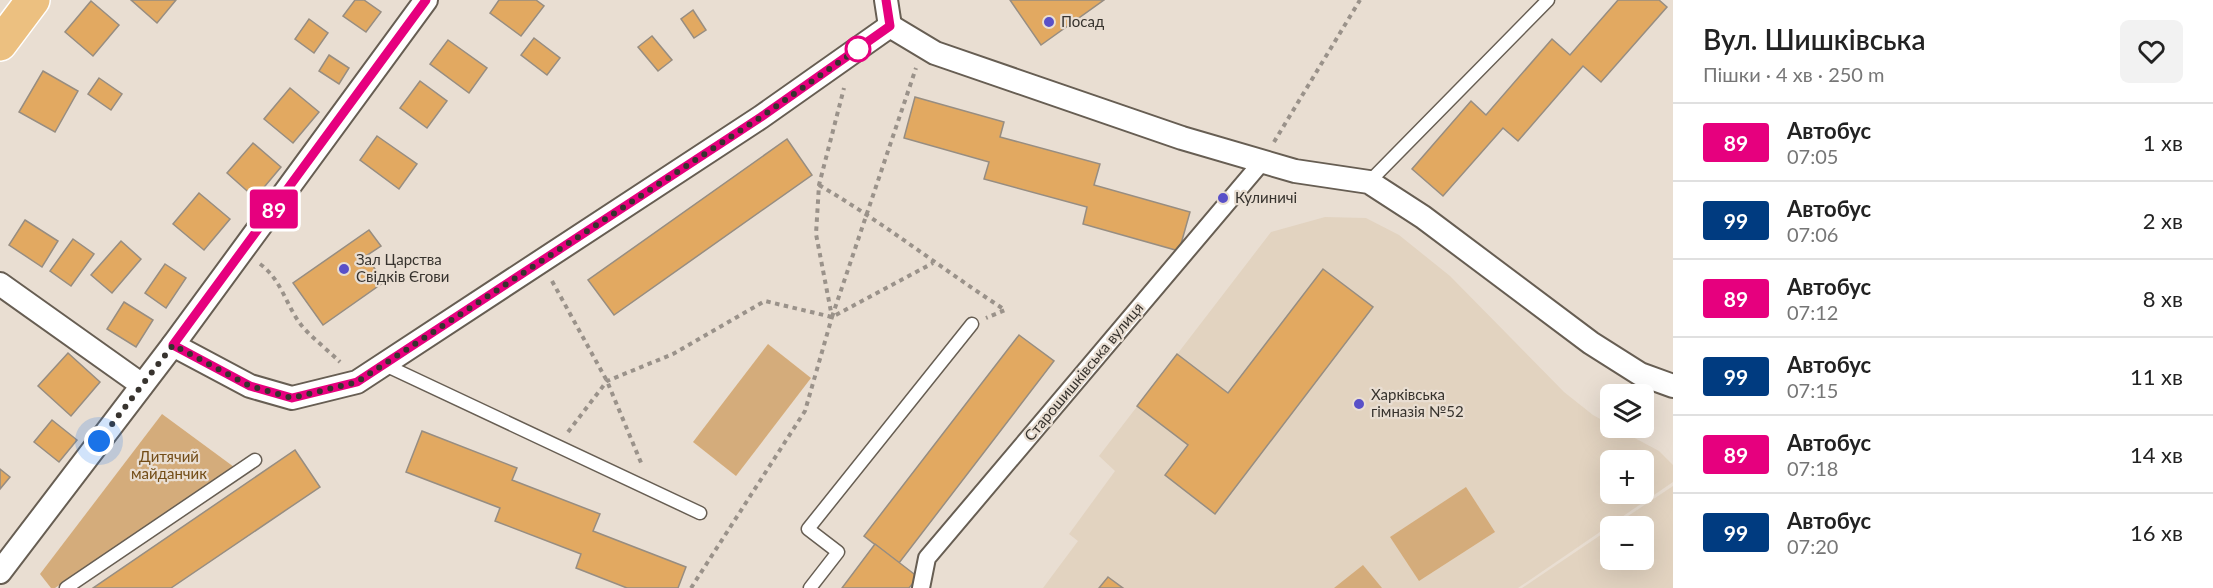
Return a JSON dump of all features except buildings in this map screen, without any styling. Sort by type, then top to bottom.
[{"type":"main road","points":[[0,44],[33,0]]},
{"type":"street","points":[[0,572],[173,345],[426,0]]},
{"type":"street","points":[[886,0],[890,26]]},
{"type":"street","points":[[173,345],[250,386],[292,398],[357,382],[761,117],[890,26]]},
{"type":"street","points":[[890,26],[935,53],[1261,163],[1369,182],[1424,217],[1591,343],[1640,374],[1673,386]]},
{"type":"street","name":"Старошишківська вулиця","points":[[921,588],[927,558],[1261,163]]},
{"type":"street","points":[[0,284],[141,385]]},
{"type":"lane","points":[[1369,182],[1548,0]]},
{"type":"lane","points":[[810,588],[838,552],[808,529],[972,324]]},
{"type":"lane","points":[[385,365],[700,513]]},
{"type":"lane","points":[[66,588],[255,460]]},
{"type":"path","points":[[1261,163],[1360,0]]},
{"type":"path","points":[[691,588],[805,411],[832,317],[869,214],[923,46]]},
{"type":"path","points":[[832,317],[816,234],[819,185],[846,83]]},
{"type":"path","points":[[819,185],[869,214],[933,263],[1005,310],[972,324]]},
{"type":"path","points":[[243,251],[270,271],[302,325],[348,369],[357,382]]},
{"type":"path","points":[[542,262],[607,381],[653,491]]},
{"type":"path","points":[[558,446],[607,381],[673,354],[765,301],[832,317],[933,263]]},
{"type":"shaded area","name":"Харківська гімназія №52","points":[[1325,217],[1366,218],[1399,235],[1450,276],[1564,392],[1600,419],[1600,438],[1635,438],[1659,451],[1673,465],[1673,482],[1654,495],[1654,450],[1600,450],[1600,504],[1641,504],[1623,516],[1600,516],[1600,532],[1518,588],[1043,588],[1078,541],[1069,534],[1115,471],[1099,456],[1271,232]]},
{"type":"shaded area","points":[[1673,486],[1673,588],[1522,588],[1600,535],[1600,570],[1654,570],[1654,516],[1628,516],[1646,504],[1654,504],[1654,499]]},
{"type":"green space","points":[[768,344],[811,378],[736,476],[693,442]]},
{"type":"green space","name":"Дитячий майданчик","points":[[162,414],[234,467],[55,588],[51,588],[40,574]]},
{"type":"green space","points":[[1466,487],[1495,532],[1419,581],[1390,537]]},
{"type":"green space","points":[[1363,565],[1382,588],[1334,588]]},
{"type":"bus line","name":"89","points":[[426,0],[173,345],[250,386],[292,398],[357,382],[761,117],[890,26],[886,0]]},
{"type":"place","name":"Посад","points":[[1049,22]]},
{"type":"place","name":"Кулиничі","points":[[1223,198]]},
{"type":"place","name":"Зал Царства Свідків Єгови","points":[[344,269]]},
{"type":"place","name":"Харківська гімназія №52","points":[[1359,404]]},
{"type":"route","points":[[99,441],[173,345],[250,386],[292,398],[357,382],[761,117],[862,46],[858,49]]}]
